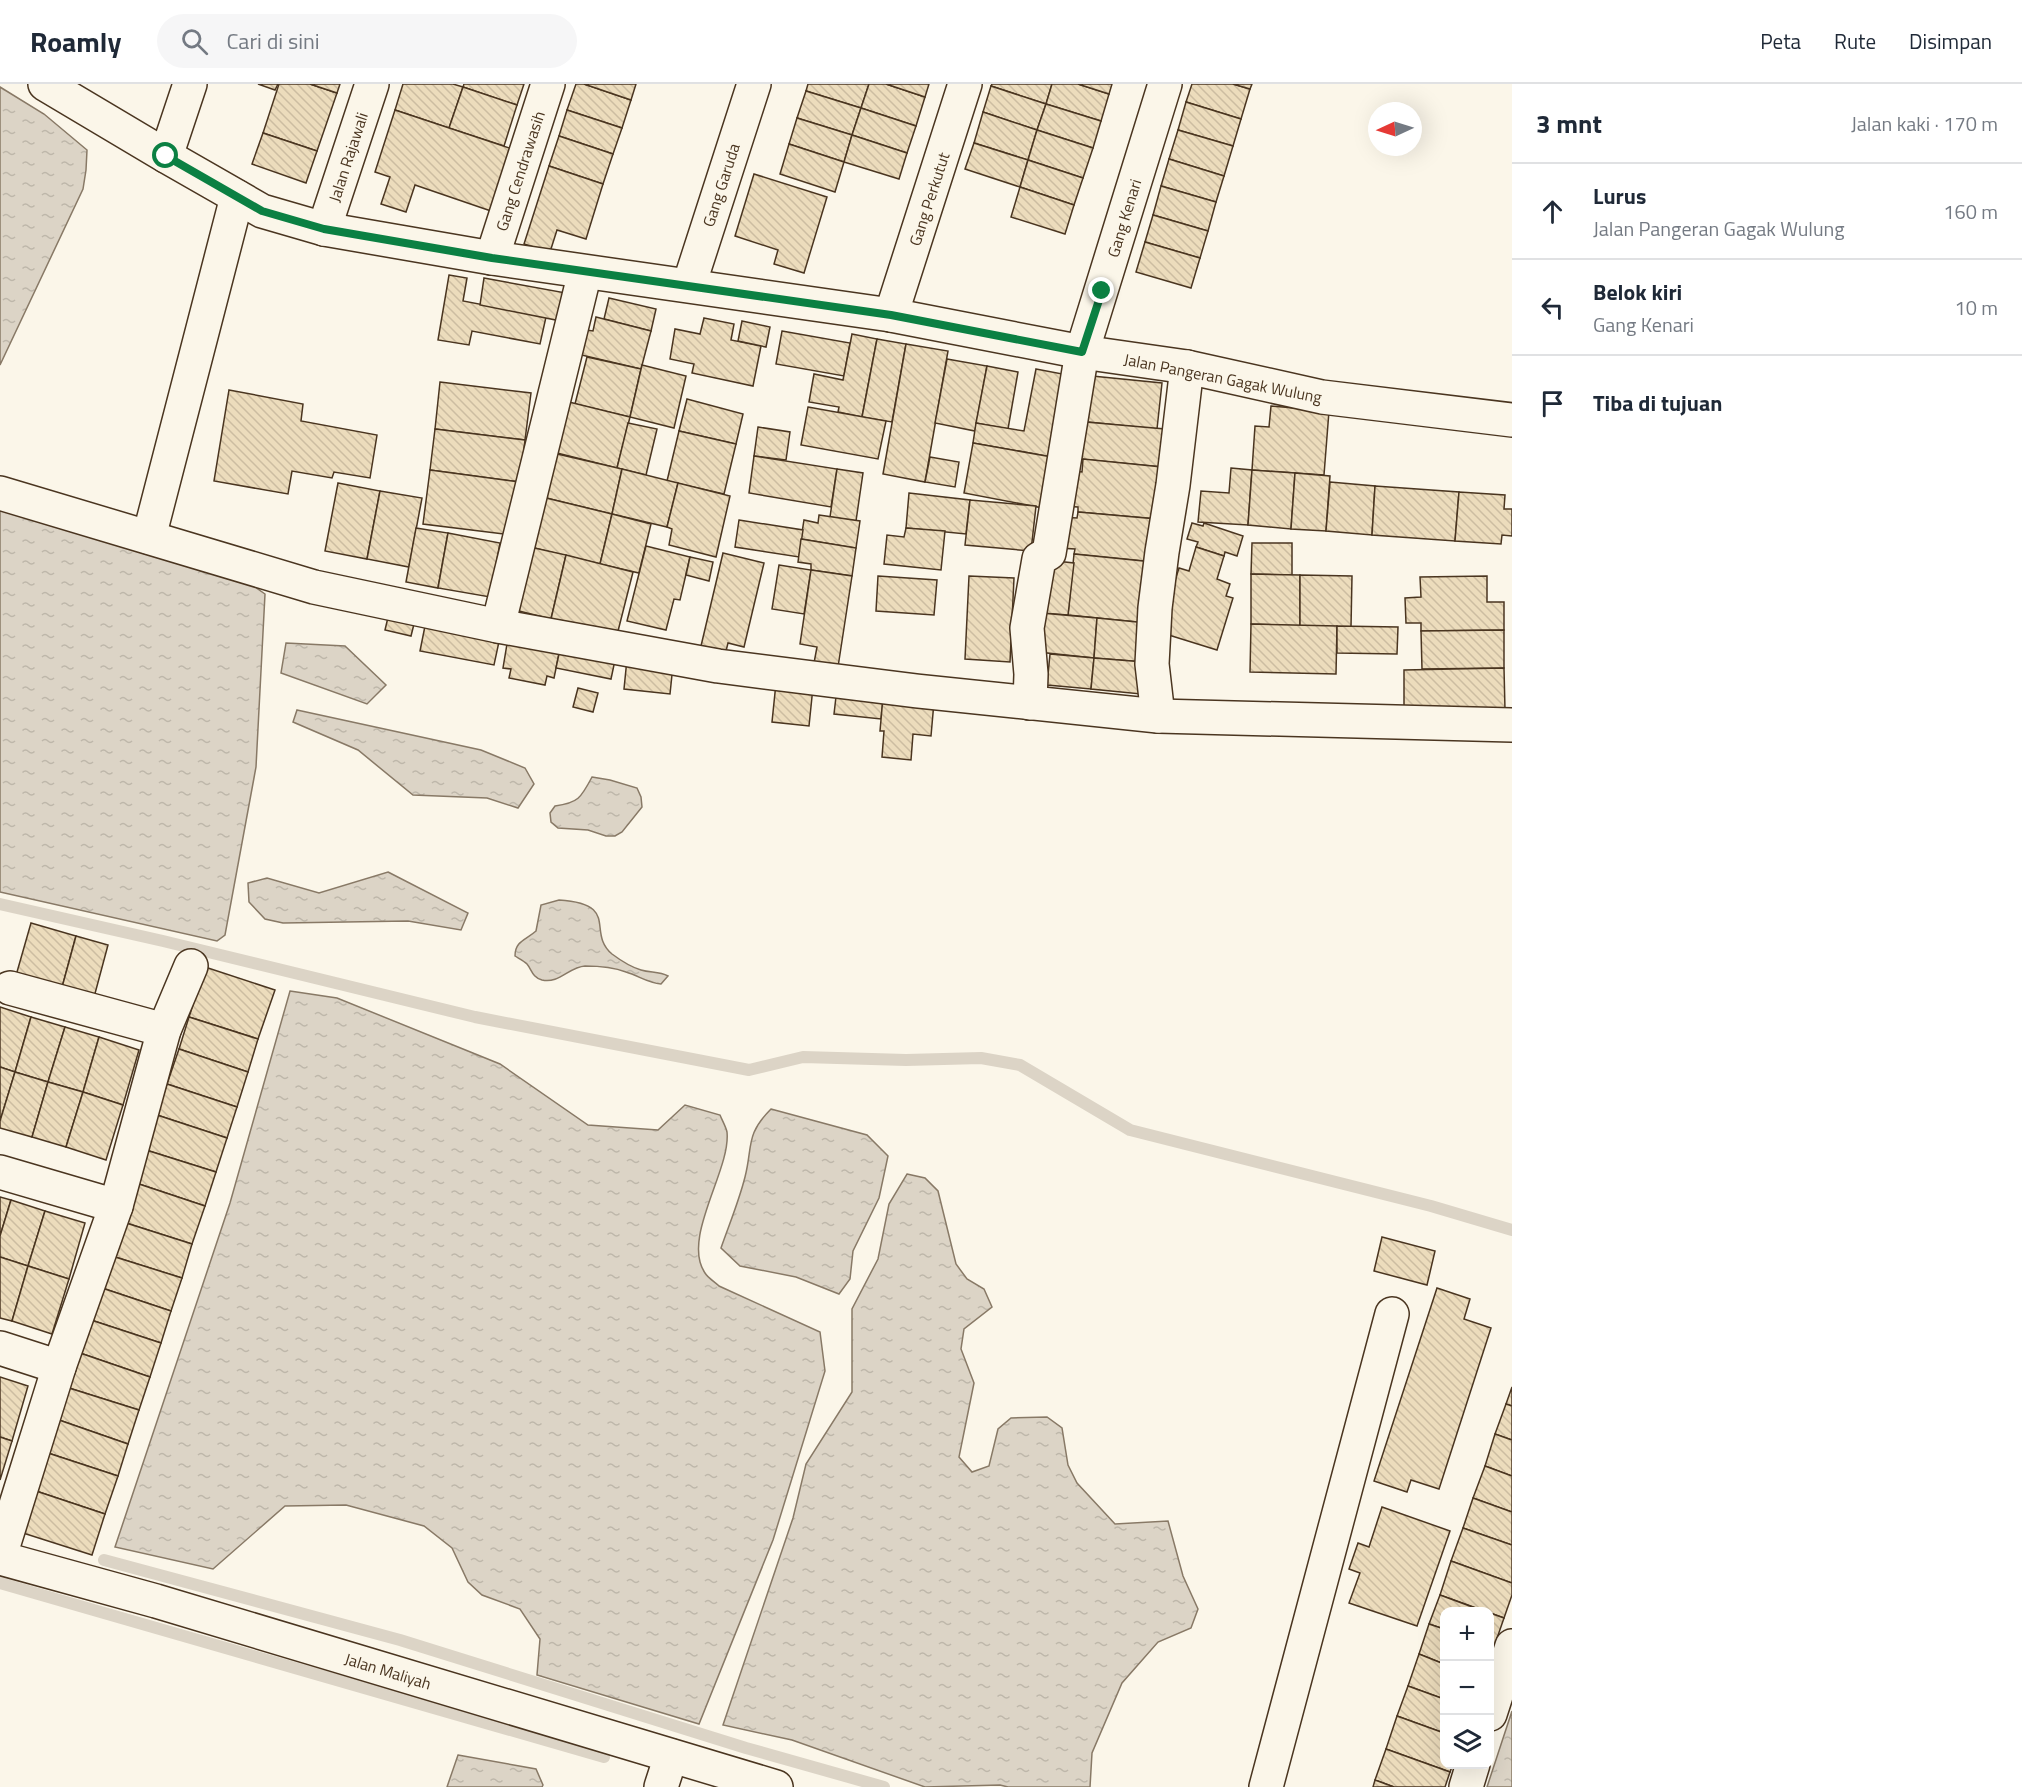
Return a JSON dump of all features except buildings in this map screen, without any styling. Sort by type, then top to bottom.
[{"type":"street","name":"Jalan Pangeran Gagak Wulung","points":[[45,84],[262,211],[324,229],[492,258],[891,315],[1082,352],[1188,367],[1322,397],[1512,420]]},
{"type":"street","points":[[166,156],[190,84]]},
{"type":"street","name":"Jalan Rajawali","points":[[324,229],[372,84]]},
{"type":"street","name":"Gang Cendrawasih","points":[[492,258],[548,84]]},
{"type":"street","name":"Gang Garuda","points":[[689,285],[753,84]]},
{"type":"street","name":"Gang Perkutut","points":[[891,315],[965,84]]},
{"type":"street","name":"Gang Kenari","points":[[1030,703],[1031,674],[1027,628],[1039,559],[1049,553],[1082,352],[1165,84]]},
{"type":"street","points":[[149,537],[237,197]]},
{"type":"street","points":[[498,626],[585,272]]},
{"type":"street","points":[[1158,716],[1152,664],[1155,608],[1188,367]]},
{"type":"street","points":[[0,493],[314,587],[498,626],[718,666],[1158,716],[1512,725]]},
{"type":"street","points":[[1,1554],[59,1367],[116,1206],[164,1030],[191,966]]},
{"type":"street","points":[[10,988],[164,1030]]},
{"type":"street","points":[[0,1172],[116,1206]]},
{"type":"street","points":[[1266,1787],[1392,1314]]},
{"type":"street","points":[[0,1348],[59,1367]]},
{"type":"street","name":"Jalan Maliyah","points":[[1,1554],[776,1787]]},
{"type":"street","points":[[1494,1702],[1512,1646]]},
{"type":"street","points":[[661,1787],[671,1756]]},
{"type":"street","points":[[1466,1787],[1471,1769]]},
{"type":"water","points":[[0,87],[44,114],[87,150],[83,189],[0,365]]},
{"type":"water","points":[[0,501],[231,570],[265,594],[256,767],[225,935],[217,941],[0,892]]},
{"type":"water","points":[[286,643],[345,646],[386,685],[367,704],[281,673]]},
{"type":"water","points":[[297,710],[481,750],[525,768],[534,784],[518,808],[487,798],[413,795],[358,750],[293,722]]},
{"type":"water","points":[[592,777],[637,788],[641,797],[642,807],[622,832],[615,836],[606,836],[588,830],[558,828],[551,822],[550,813],[555,806],[578,798]]},
{"type":"water","points":[[388,872],[468,913],[461,930],[408,921],[283,923],[265,919],[249,902],[248,883],[267,878],[319,893]]},
{"type":"water","points":[[559,900],[590,907],[596,913],[601,937],[612,954],[637,969],[668,976],[661,984],[616,969],[585,966],[554,980],[542,980],[536,977],[527,964],[515,956],[515,951],[519,944],[536,931],[541,905]]},
{"type":"water","points":[[290,991],[337,998],[500,1064],[588,1125],[658,1130],[685,1105],[720,1115],[727,1132],[726,1148],[702,1223],[699,1258],[705,1273],[719,1286],[820,1332],[825,1371],[773,1540],[699,1724],[537,1675],[540,1639],[520,1609],[482,1595],[468,1582],[452,1548],[424,1526],[346,1505],[285,1506],[213,1569],[115,1547],[230,1203]]},
{"type":"water","points":[[771,1109],[867,1135],[888,1156],[879,1198],[853,1251],[850,1279],[839,1294],[796,1277],[740,1266],[721,1248],[743,1186],[753,1134]]},
{"type":"water","points":[[907,1174],[925,1178],[938,1191],[956,1264],[967,1279],[984,1289],[992,1307],[964,1329],[961,1349],[974,1383],[959,1457],[972,1472],[989,1466],[998,1429],[1011,1418],[1047,1417],[1062,1428],[1068,1465],[1077,1483],[1115,1524],[1168,1521],[1183,1576],[1198,1609],[1191,1628],[1158,1642],[1122,1683],[1092,1753],[1090,1787],[1008,1787],[1000,1785],[925,1787],[792,1740],[723,1725],[793,1518],[806,1464],[852,1392],[852,1309],[878,1259],[889,1204]]},
{"type":"water","points":[[1512,1711],[1512,1787],[1487,1787]]},
{"type":"water","points":[[458,1755],[536,1769],[543,1785],[542,1787],[447,1787]]},
{"type":"waterway","points":[[0,904],[475,1017],[749,1070],[803,1057],[906,1060],[981,1058],[1020,1065],[1130,1130],[1431,1206],[1512,1230]]},
{"type":"waterway","points":[[104,1560],[400,1640],[746,1748],[884,1787]]},
{"type":"waterway","points":[[0,1583],[604,1757]]},
{"type":"route","points":[[166,156],[262,211],[324,229],[492,258],[891,315],[1082,352],[1102,291]]}]
